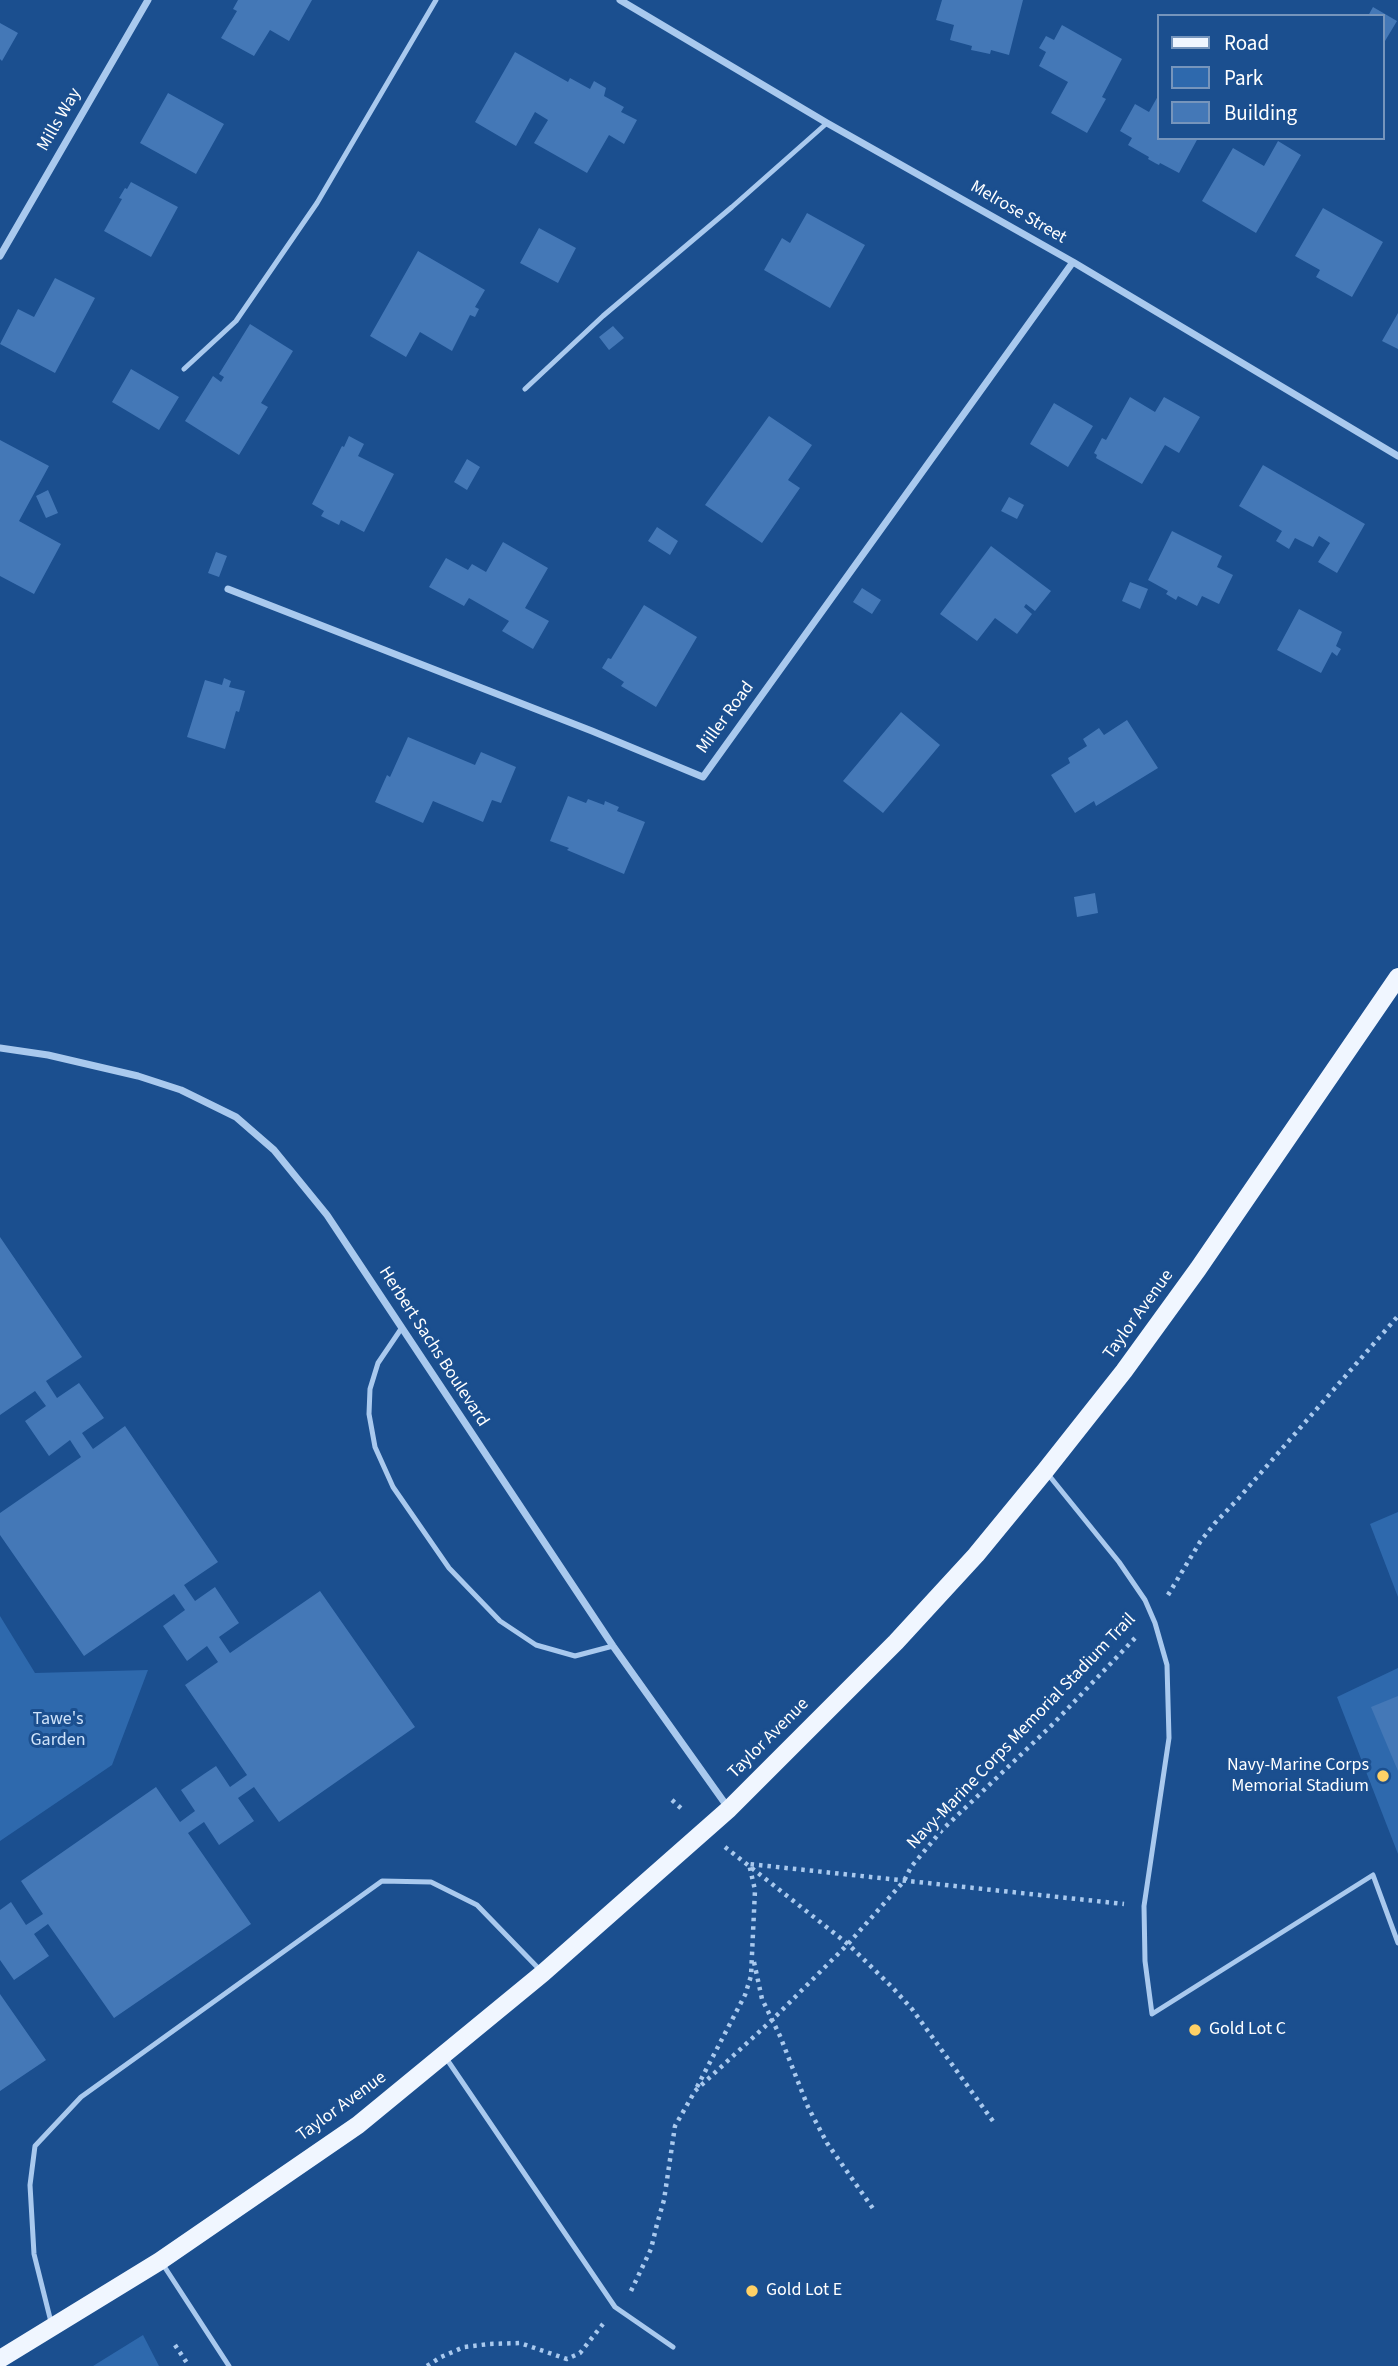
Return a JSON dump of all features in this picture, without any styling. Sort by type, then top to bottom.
[{"type":"main road","name":"Taylor Avenue","points":[[0,2359],[160,2261],[358,2124],[543,1973],[729,1809],[896,1642],[976,1555],[1045,1471],[1124,1371],[1198,1269],[1398,976]]},
{"type":"street","name":"Mills Way","points":[[0,256],[148,0]]},
{"type":"street","name":"Melrose Street","points":[[620,0],[827,123],[1073,262],[1398,456]]},
{"type":"street","name":"Miller Road","points":[[228,589],[703,777],[1073,262]]},
{"type":"street","name":"Herbert Sachs Boulevard","points":[[0,1048],[48,1055],[138,1076],[181,1090],[236,1117],[274,1150],[327,1215],[612,1646],[729,1809]]},
{"type":"lane","points":[[184,369],[244,311],[317,203],[436,0]]},
{"type":"lane","points":[[525,389],[603,316],[827,123]]},
{"type":"lane","points":[[401,1329],[378,1363],[370,1389],[369,1414],[376,1447],[393,1487],[449,1568],[500,1621],[536,1645],[575,1656],[612,1646]]},
{"type":"lane","points":[[1045,1471],[1119,1562],[1145,1600],[1153,1617],[1167,1665],[1169,1738],[1144,1906],[1144,1961],[1152,2014],[1373,1875],[1398,1943]]},
{"type":"lane","points":[[52,2327],[34,2254],[30,2185],[35,2146],[81,2097],[382,1881],[431,1882],[477,1905],[543,1973]]},
{"type":"lane","points":[[444,2056],[615,2307],[673,2347]]},
{"type":"lane","points":[[160,2261],[229,2366]]},
{"type":"path","name":"Navy-Marine Corps Memorial Stadium Trail","points":[[427,2366],[464,2347],[489,2344],[520,2343],[567,2358],[580,2353],[615,2307],[633,2290],[650,2249],[664,2200],[675,2126],[695,2091],[772,2020],[848,1944],[904,1881],[911,1867],[942,1830],[1052,1725],[1122,1653],[1153,1617],[1215,1523],[1398,1316]]},
{"type":"path","points":[[673,1800],[704,1831],[848,1944],[912,2009],[995,2124]]},
{"type":"path","points":[[749,1864],[1144,1906]]},
{"type":"path","points":[[695,2091],[745,1995],[751,1976],[755,1890],[749,1864]]},
{"type":"path","points":[[753,1957],[762,1999],[818,2127],[874,2210]]},
{"type":"path","points":[[175,2344],[190,2366]]},
{"type":"green space","points":[[1398,1512],[1398,1597],[1370,1524]]},
{"type":"green space","name":"Tawe's Garden","points":[[0,1616],[35,1673],[148,1670],[112,1765],[0,1841]]},
{"type":"green space","name":"Navy-Marine Corps Memorial Stadium","points":[[1398,1668],[1398,1854],[1337,1697]]},
{"type":"green space","points":[[143,2335],[159,2366],[93,2366]]},
{"type":"building","points":[[238,0],[312,0],[289,41],[270,30],[254,56],[221,38],[237,11],[233,9]]},
{"type":"building","points":[[942,0],[1023,0],[1009,55],[991,50],[990,54],[971,50],[972,46],[950,40],[954,25],[936,20]]},
{"type":"building","points":[[1373,7],[1397,21],[1384,43],[1384,14],[1369,14]]},
{"type":"building","points":[[0,23],[18,33],[2,61],[0,59]]},
{"type":"building","points":[[1062,25],[1122,59],[1102,97],[1106,99],[1087,133],[1051,113],[1068,82],[1039,66],[1046,52],[1039,48],[1046,36],[1054,40]]},
{"type":"building","points":[[515,52],[568,82],[570,78],[590,89],[594,81],[606,88],[604,96],[624,107],[621,112],[637,120],[624,144],[609,135],[587,173],[534,143],[548,120],[535,112],[516,146],[475,122]]},
{"type":"building","points":[[168,93],[224,124],[196,174],[140,143]]},
{"type":"building","points":[[1156,100],[1156,140],[1197,140],[1179,173],[1155,163],[1128,145],[1132,138],[1120,131],[1135,104],[1149,112]]},
{"type":"building","points":[[1278,141],[1301,155],[1256,233],[1202,201],[1233,148],[1264,166]]},
{"type":"building","points":[[131,182],[178,207],[151,257],[104,231],[122,199],[119,198]]},
{"type":"building","points":[[1323,208],[1383,242],[1352,297],[1316,277],[1320,270],[1295,256]]},
{"type":"building","points":[[807,213],[865,245],[830,308],[764,270],[782,238],[790,243]]},
{"type":"building","points":[[539,228],[576,248],[558,283],[520,263]]},
{"type":"building","points":[[418,251],[485,290],[475,307],[479,309],[475,317],[470,315],[452,351],[420,332],[406,357],[370,336]]},
{"type":"building","points":[[55,278],[95,298],[55,373],[0,344],[18,309],[34,317]]},
{"type":"building","points":[[1398,313],[1398,349],[1382,341]]},
{"type":"building","points":[[250,324],[293,351],[261,403],[268,407],[239,455],[185,421],[213,376],[221,382],[224,377],[219,374]]},
{"type":"building","points":[[613,326],[624,338],[609,350],[599,337]]},
{"type":"building","points":[[131,369],[179,397],[159,430],[112,402]]},
{"type":"building","points":[[1130,397],[1155,412],[1164,397],[1200,417],[1179,453],[1165,445],[1142,484],[1096,458],[1094,453],[1102,438],[1106,440]]},
{"type":"building","points":[[1054,403],[1093,426],[1068,467],[1030,444]]},
{"type":"building","points":[[769,416],[812,445],[788,480],[800,488],[762,543],[705,505]]},
{"type":"building","points":[[349,436],[364,444],[358,456],[394,474],[364,532],[341,520],[339,525],[321,516],[324,511],[312,504]]},
{"type":"building","points":[[0,440],[49,466],[19,521],[61,544],[34,594],[0,576]]},
{"type":"building","points":[[467,459],[480,467],[467,490],[454,482]]},
{"type":"building","points":[[1263,465],[1365,524],[1337,573],[1318,562],[1330,543],[1319,536],[1313,547],[1295,538],[1289,549],[1276,541],[1282,531],[1239,506]]},
{"type":"building","points":[[48,490],[58,513],[46,518],[36,496]]},
{"type":"building","points":[[1009,497],[1024,505],[1017,519],[1001,511]]},
{"type":"building","points":[[657,527],[678,541],[670,555],[648,541]]},
{"type":"building","points":[[1172,531],[1222,556],[1217,567],[1233,575],[1219,604],[1202,596],[1197,606],[1178,596],[1176,600],[1166,594],[1168,591],[1148,580]]},
{"type":"building","points":[[503,542],[548,568],[525,608],[549,621],[533,649],[502,631],[509,621],[469,598],[464,606],[429,587],[446,558],[468,570],[472,564],[486,572]]},
{"type":"building","points":[[991,546],[1051,591],[1035,611],[1026,604],[1024,607],[1032,614],[1017,634],[995,618],[977,641],[940,614]]},
{"type":"building","points":[[216,552],[227,556],[219,577],[208,573]]},
{"type":"building","points":[[1130,582],[1148,589],[1140,609],[1122,601]]},
{"type":"building","points":[[862,588],[881,600],[872,614],[853,602]]},
{"type":"building","points":[[644,605],[697,637],[656,707],[621,686],[624,682],[602,668],[608,658],[611,659]]},
{"type":"building","points":[[1299,609],[1342,632],[1336,646],[1341,649],[1337,656],[1332,652],[1321,673],[1277,650]]},
{"type":"building","points":[[224,678],[231,681],[229,687],[245,691],[225,749],[187,737],[205,680],[222,685]]},
{"type":"building","points":[[901,712],[940,745],[883,813],[843,781]]},
{"type":"building","points":[[1127,720],[1158,768],[1096,806],[1094,801],[1075,813],[1051,775],[1070,763],[1068,758],[1087,746],[1083,739],[1099,728],[1104,735]]},
{"type":"building","points":[[408,737],[475,765],[481,752],[516,767],[501,803],[492,800],[483,822],[433,801],[423,823],[375,802]]},
{"type":"building","points":[[568,796],[586,803],[588,799],[604,805],[605,801],[619,807],[617,811],[645,822],[624,874],[550,841]]},
{"type":"building","points":[[1095,893],[1098,913],[1077,917],[1074,897]]},
{"type":"building","points":[[0,1237],[82,1357],[46,1381],[57,1398],[79,1383],[104,1418],[82,1433],[93,1449],[125,1426],[218,1562],[184,1585],[195,1601],[215,1587],[239,1623],[219,1637],[230,1653],[320,1591],[415,1727],[279,1822],[254,1787],[238,1798],[254,1821],[219,1845],[204,1822],[188,1833],[251,1924],[114,2018],[48,1924],[34,1934],[49,1956],[14,1980],[0,1960],[0,1910],[11,1902],[26,1925],[43,1914],[21,1881],[156,1787],[180,1822],[195,1811],[181,1790],[216,1766],[230,1787],[247,1775],[185,1685],[218,1662],[207,1646],[187,1661],[163,1626],[185,1610],[174,1594],[84,1656],[0,1535],[0,1513],[81,1457],[70,1440],[49,1456],[25,1421],[46,1406],[35,1391],[0,1415]]},
{"type":"building","points":[[1398,1696],[1398,1771],[1371,1707]]},
{"type":"building","points":[[0,1994],[46,2060],[0,2091]]},
{"type":"place","name":"Navy-Marine Corps Memorial Stadium","points":[[1383,1776]]},
{"type":"place","name":"Gold Lot C","points":[[1195,2030]]},
{"type":"place","name":"Gold Lot E","points":[[752,2291]]}]
